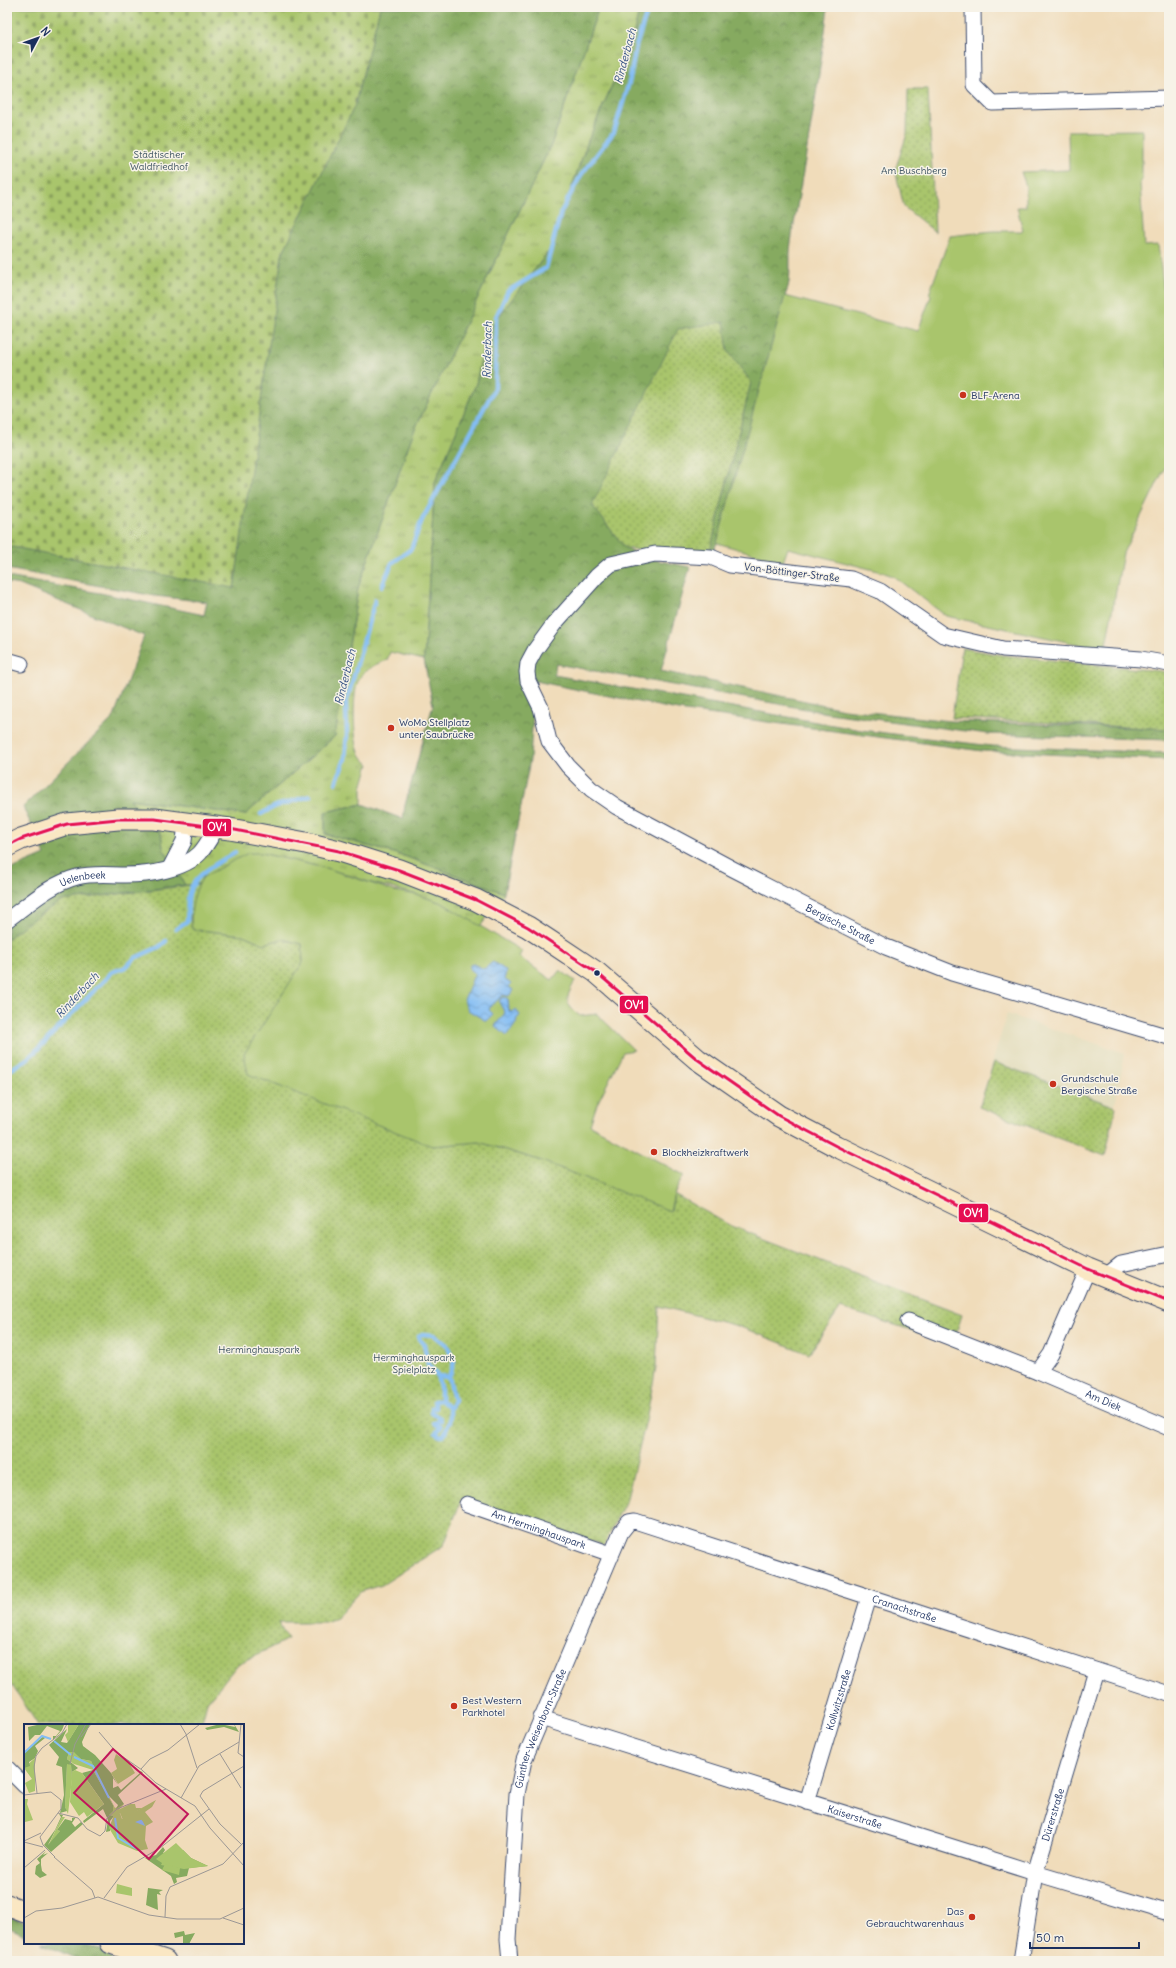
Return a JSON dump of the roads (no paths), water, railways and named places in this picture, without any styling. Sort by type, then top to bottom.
[{"type":"street","points":[[973,7],[974,85],[992,102],[1169,98]]},
{"type":"street","name":"Von-Böttinger-Straße","points":[[548,741],[541,708],[528,681],[528,663],[535,650],[579,596],[597,576],[611,564],[655,554],[711,557],[730,565],[850,579],[880,591],[943,635],[1002,649],[1141,659],[1169,664]]},
{"type":"street","name":"Bergische Straße","points":[[548,741],[568,766],[591,789],[617,807],[727,866],[886,947],[952,974],[1169,1037]]},
{"type":"street","points":[[7,846],[21,839],[67,824],[118,819],[155,819],[217,827],[306,843],[381,863],[476,900],[548,940],[596,972],[677,1043],[778,1116],[836,1146],[1097,1272],[1169,1302]]},
{"type":"street","points":[[170,868],[184,841],[186,823]]},
{"type":"street","name":"Uelenbeek","points":[[7,920],[47,890],[61,882],[76,877],[88,874],[145,874],[170,868],[191,860],[200,852],[217,827]]},
{"type":"street","points":[[1038,1372],[1051,1354],[1097,1272],[1120,1264],[1169,1254]]},
{"type":"street","name":"Am Diek","points":[[908,1321],[1038,1372],[1169,1428]]},
{"type":"street","name":"Am Herminghauspark","points":[[467,1504],[611,1554]]},
{"type":"street","name":"Günther-Weisenborn-Straße","points":[[510,1961],[508,1939],[517,1794],[524,1760],[624,1526],[629,1522],[639,1523]]},
{"type":"street","name":"Cranachstraße","points":[[639,1523],[1169,1694]]},
{"type":"street","name":"Kollwitzstraße","points":[[807,1802],[869,1597]]},
{"type":"street","name":"Dürerstraße","points":[[1020,1961],[1035,1873],[1096,1671]]},
{"type":"street","name":"Kaiserstraße","points":[[541,1718],[1035,1873],[1169,1913]]},
{"type":"street","points":[[7,1768],[24,1785]]},
{"type":"street","points":[[7,1905],[24,1912]]},
{"type":"street","points":[[114,1944],[165,1961]]},
{"type":"water","points":[[493,962],[505,970],[506,973],[504,979],[511,984],[509,987],[513,990],[509,996],[503,995],[490,1007],[489,1010],[493,1014],[486,1021],[468,1010],[464,1000],[475,973],[470,970],[470,965],[473,964],[484,969]]},
{"type":"water","points":[[505,997],[508,999],[509,1011],[512,1012],[515,1009],[520,1015],[507,1036],[495,1026],[505,1013],[499,1002],[501,998]]},
{"type":"waterway","name":"Rinderbach","points":[[382,586],[392,563],[411,549],[422,520],[495,388],[496,317],[508,291],[546,268],[561,212],[581,175],[614,132],[630,79],[636,46],[647,12],[647,7]]},
{"type":"waterway","name":"Rinderbach","points":[[336,783],[345,759],[347,734],[346,704],[375,600]]},
{"type":"waterway","name":"Rinderbach","points":[[261,814],[276,806],[310,796]]},
{"type":"waterway","name":"Rinderbach","points":[[176,929],[187,921],[189,893],[196,880],[208,869],[235,852]]},
{"type":"waterway","name":"Rinderbach","points":[[7,1072],[27,1059],[41,1046],[112,972],[126,967],[135,958],[159,947],[166,941]]},
{"type":"waterway","points":[[419,1336],[422,1334],[434,1335],[447,1345],[454,1362],[449,1377],[454,1400],[450,1409],[450,1421],[444,1435],[440,1436],[436,1433],[441,1427],[434,1423],[441,1421],[440,1418],[432,1413],[432,1408],[436,1408],[434,1401],[441,1400],[441,1391],[437,1375],[428,1365],[424,1344],[419,1339]]},
{"type":"waterway","points":[[437,1376],[449,1377]]},
{"type":"waterway","points":[[441,1400],[449,1408]]},
{"type":"place","name":"BLF-Arena","points":[[963,395]]},
{"type":"place","name":"WoMo Stellplatz unter Saubrücke","points":[[391,728]]},
{"type":"place","name":"Grundschule Bergische Straße","points":[[1053,1084]]},
{"type":"place","name":"Blockheizkraftwerk","points":[[654,1152]]},
{"type":"place","name":"Best Western Parkhotel","points":[[454,1706]]},
{"type":"place","name":"Das Gebrauchtwarenhaus","points":[[972,1917]]},
{"type":"park label","name":"Städtischer Waldfriedhof","points":[[159,160]]},
{"type":"park label","name":"Am Buschberg","points":[[914,170]]},
{"type":"park label","name":"Herminghauspark","points":[[259,1349]]},
{"type":"park label","name":"Herminghauspark Spielplatz","points":[[414,1362]]}]
